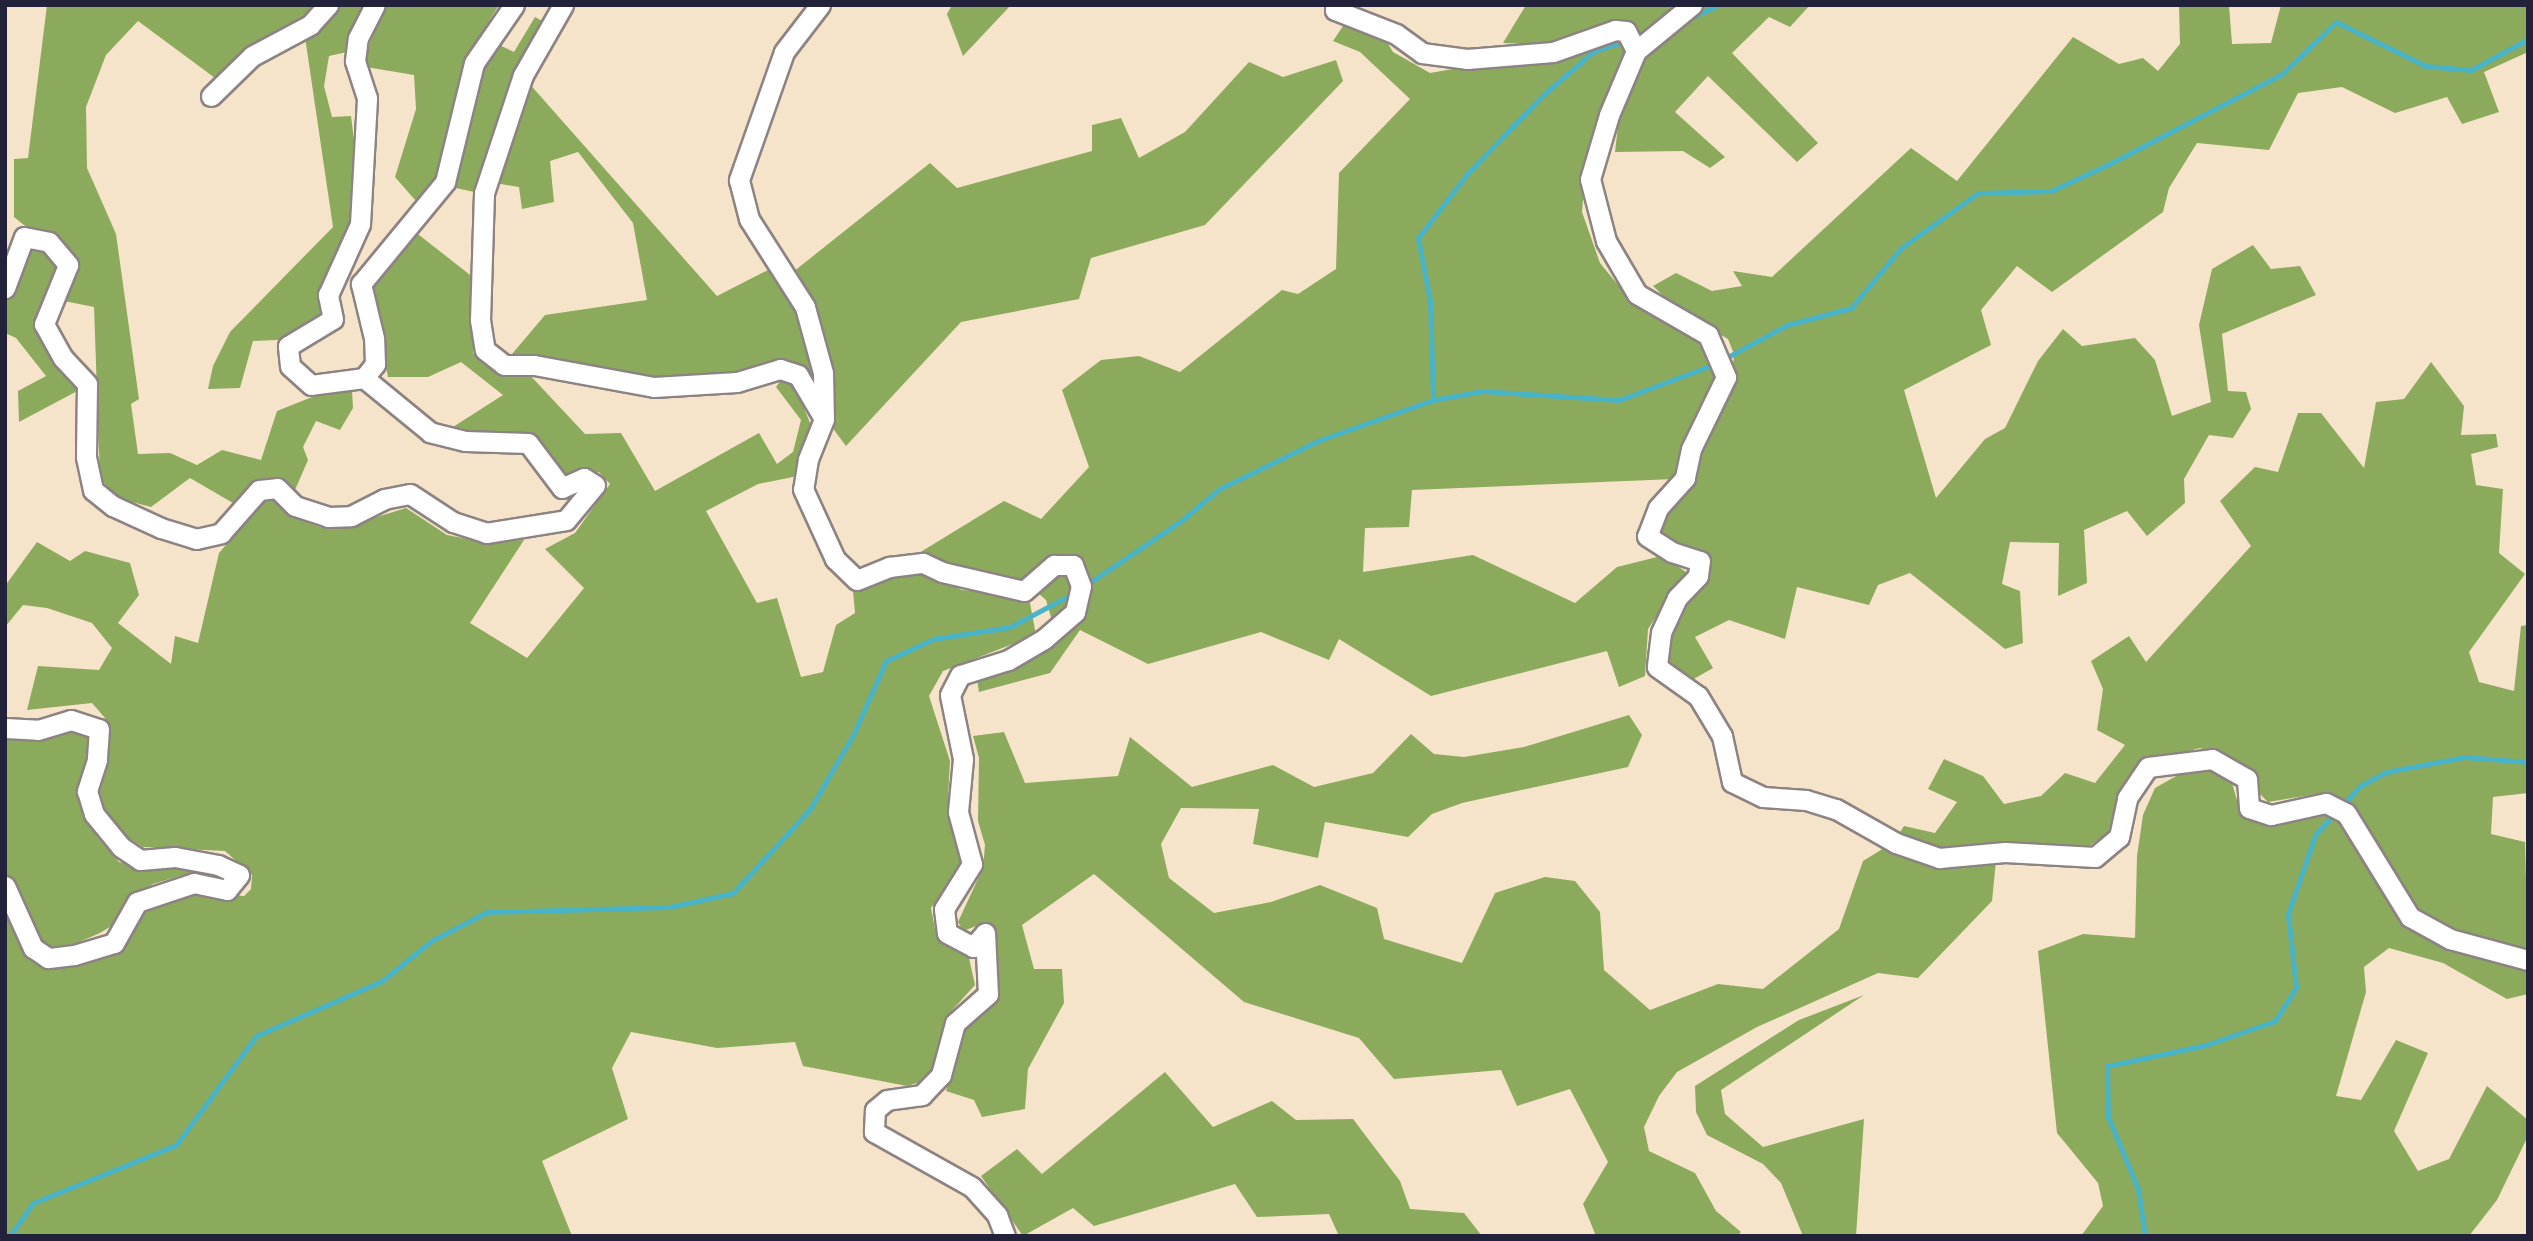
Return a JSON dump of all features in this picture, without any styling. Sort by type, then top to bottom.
[{"type":"street","points":[[211,96],[251,56],[310,25],[328,5]]},
{"type":"street","points":[[375,5],[358,38],[355,61],[367,98],[365,195],[360,224],[328,295],[333,319],[288,346],[289,366],[311,385],[364,378],[375,364],[374,338],[361,284],[445,182],[474,63],[514,5]]},
{"type":"street","points":[[563,5],[523,75],[484,193],[480,320],[485,350],[504,365],[534,365],[654,387],[737,382],[780,369],[798,375],[824,419]]},
{"type":"street","points":[[820,5],[784,52],[739,180],[749,219],[805,306],[823,373],[824,419],[808,459],[803,489],[835,559],[857,580],[889,567],[923,563],[942,572],[1024,591],[1054,565],[1073,565],[1081,586],[1075,612],[1044,639],[1008,660],[960,675],[950,695],[963,759],[958,812],[972,864],[944,909],[947,933],[973,947],[985,933],[988,994],[956,1023],[941,1075],[922,1095],[887,1100],[874,1110],[874,1132],[972,1186],[997,1215],[1005,1236]]},
{"type":"street","points":[[1335,5],[1356,19],[1396,34],[1422,53],[1467,59],[1553,52],[1615,30],[1626,31],[1636,51]]},
{"type":"street","points":[[1692,5],[1636,51],[1609,115],[1590,179],[1606,241],[1637,294],[1674,319],[1708,335],[1726,377],[1690,449],[1685,478],[1658,508],[1647,536],[1672,552],[1700,561],[1698,576],[1677,598],[1661,633],[1657,667],[1699,696],[1722,736],[1732,782],[1763,797],[1806,800],[1836,809],[1896,843],[1939,858],[2005,852],[2095,857],[2119,836],[2127,798],[2148,767],[2212,759],[2247,779],[2249,808],[2271,815],[2326,803],[2346,813],[2410,917],[2449,939],[2528,960]]},
{"type":"street","points":[[5,288],[24,237],[49,242],[68,265],[44,324],[63,358],[87,384],[86,457],[93,490],[113,506],[160,528],[196,539],[221,533],[259,490],[277,488],[295,506],[328,517],[351,516],[384,499],[410,494],[453,522],[486,533],[566,520],[595,485],[584,478],[562,488],[528,443],[465,441],[430,432],[364,378]]},
{"type":"street","points":[[5,728],[38,730],[71,720],[99,729],[97,760],[87,791],[94,814],[121,847],[140,860],[175,858],[218,864],[239,875],[227,890],[194,883],[137,902],[114,943],[74,955],[48,958],[33,948],[5,886]]},
{"type":"green space","points":[[47,5],[319,5],[307,17],[263,39],[215,78],[138,21],[106,55],[86,107],[87,168],[116,234],[139,399],[131,404],[138,454],[170,453],[197,465],[222,450],[261,460],[277,411],[317,395],[352,390],[353,408],[340,430],[316,421],[303,447],[308,460],[295,490],[273,479],[252,485],[233,503],[190,478],[151,507],[117,498],[100,478],[94,307],[64,301],[76,267],[14,217],[14,159],[28,158]]},
{"type":"green space","points":[[339,5],[369,5],[347,52],[329,56],[324,86],[332,117],[351,116],[356,156],[351,228],[321,288],[325,317],[277,340],[253,341],[240,388],[208,389],[213,366],[230,332],[333,227],[305,37]]},
{"type":"green space","points":[[386,5],[499,5],[464,61],[440,181],[415,200],[395,177],[416,109],[414,75],[366,67],[368,48]]},
{"type":"green space","points":[[952,5],[1011,5],[963,56],[947,14]]},
{"type":"green space","points":[[1526,5],[1682,5],[1637,36],[1549,45],[1503,43]]},
{"type":"green space","points":[[1700,5],[1810,5],[1790,27],[1769,17],[1732,53],[1818,143],[1797,162],[1708,76],[1675,112],[1725,157],[1710,168],[1683,151],[1615,152],[1619,117],[1647,57]]},
{"type":"green space","points":[[2179,5],[2229,5],[2232,44],[2271,43],[2281,5],[2528,5],[2528,52],[2484,72],[2499,112],[2462,124],[2447,97],[2395,113],[2342,87],[2298,93],[2269,150],[2197,143],[2169,188],[2163,212],[2052,292],[2017,266],[1981,310],[1991,345],[1904,390],[1936,498],[1985,439],[2005,428],[2038,361],[2063,329],[2082,346],[2135,338],[2155,360],[2172,416],[2211,402],[2199,325],[2212,269],[2253,245],[2271,269],[2300,266],[2316,295],[2222,334],[2228,391],[2246,392],[2251,409],[2233,438],[2209,435],[2184,479],[2185,503],[2147,536],[2127,511],[2084,530],[2087,583],[2058,596],[2059,543],[2010,542],[2002,584],[2020,591],[2023,643],[2005,649],[1910,573],[1878,585],[1869,605],[1797,587],[1785,639],[1729,620],[1695,637],[1713,668],[1692,680],[1666,669],[1662,654],[1676,610],[1709,571],[1708,554],[1674,543],[1661,531],[1659,518],[1693,464],[1732,376],[1734,354],[1728,339],[1678,310],[1653,286],[1676,273],[1712,291],[1742,286],[1733,271],[1772,277],[1911,148],[1957,181],[2073,37],[2119,64],[2143,58],[2158,71],[2180,44]]},
{"type":"green space","points":[[535,17],[548,24],[479,193],[451,187],[480,63],[497,44],[514,52]]},
{"type":"green space","points":[[1347,20],[1382,34],[1393,52],[1430,73],[1615,40],[1626,52],[1585,173],[1582,212],[1600,263],[1636,307],[1694,338],[1706,353],[1718,383],[1683,444],[1674,479],[1412,490],[1409,527],[1365,528],[1363,572],[1473,555],[1575,603],[1617,567],[1657,557],[1686,572],[1648,629],[1645,676],[1619,687],[1607,651],[1431,696],[1339,639],[1329,660],[1261,632],[1148,664],[1080,630],[1050,673],[979,692],[977,680],[1011,670],[1030,656],[1053,624],[1046,600],[1029,585],[963,576],[919,553],[1004,501],[1041,519],[1089,467],[1062,390],[1101,360],[1139,356],[1180,372],[1282,290],[1298,294],[1336,269],[1339,173],[1410,99],[1360,52],[1333,41]]},
{"type":"green space","points":[[1336,60],[1343,81],[1205,225],[1091,258],[1079,299],[961,322],[846,446],[828,422],[793,272],[930,163],[957,188],[1092,151],[1092,125],[1121,118],[1139,158],[1185,132],[1249,62],[1283,77]]},
{"type":"green space","points":[[527,81],[717,296],[774,267],[799,312],[821,405],[801,371],[653,383],[506,361],[545,315],[647,300],[633,223],[578,152],[550,161],[554,202],[522,209],[519,187],[494,183]]},
{"type":"green space","points":[[414,231],[474,278],[473,353],[502,375],[527,372],[585,434],[621,433],[655,491],[759,433],[777,464],[793,452],[801,420],[776,387],[781,380],[795,387],[811,425],[798,476],[758,484],[706,511],[757,603],[777,598],[801,677],[823,672],[836,625],[855,613],[853,591],[894,575],[922,571],[962,590],[1015,595],[1030,603],[1036,635],[943,671],[929,696],[950,761],[948,799],[961,864],[931,908],[936,934],[969,958],[975,985],[947,1016],[930,1079],[907,1086],[803,1066],[795,1042],[717,1048],[631,1032],[612,1068],[628,1119],[542,1161],[572,1236],[5,1236],[5,893],[35,959],[58,967],[123,949],[142,911],[187,891],[244,896],[251,889],[252,875],[225,851],[143,847],[120,832],[101,812],[96,796],[109,743],[105,718],[92,703],[27,710],[38,666],[99,670],[112,648],[92,623],[47,608],[23,605],[5,627],[5,586],[37,542],[70,561],[85,551],[130,563],[139,595],[118,623],[171,664],[175,636],[198,643],[219,553],[269,494],[303,521],[323,528],[351,525],[406,508],[447,535],[483,542],[524,540],[470,623],[527,658],[584,588],[545,549],[575,533],[610,484],[599,472],[568,477],[526,432],[469,432],[453,427],[503,395],[461,362],[428,377],[388,377],[369,285]]},
{"type":"green space","points":[[30,243],[47,246],[62,267],[38,328],[81,389],[19,422],[18,391],[46,376],[16,338],[5,333],[5,300]]},
{"type":"green space","points":[[2431,362],[2464,406],[2461,435],[2496,434],[2498,447],[2471,454],[2476,485],[2503,489],[2499,553],[2525,574],[2469,652],[2479,682],[2514,691],[2521,626],[2528,625],[2528,793],[2493,797],[2491,834],[2525,842],[2528,952],[2453,930],[2414,906],[2354,810],[2330,792],[2268,802],[2256,790],[2254,770],[2200,748],[2147,762],[2121,804],[2109,833],[2084,849],[1943,851],[1897,837],[1904,826],[1935,833],[1957,802],[1928,789],[1944,759],[1983,776],[2004,804],[2041,796],[2065,773],[2095,783],[2125,745],[2097,730],[2103,689],[2091,661],[2129,636],[2146,662],[2251,546],[2220,501],[2255,467],[2278,472],[2298,413],[2321,413],[2364,468],[2376,402],[2404,399]]},
{"type":"green space","points":[[1629,715],[1642,735],[1628,767],[1462,803],[1432,814],[1408,837],[1325,822],[1318,858],[1253,844],[1259,809],[1181,808],[1161,844],[1169,878],[1214,913],[1271,902],[1320,885],[1377,908],[1384,939],[1462,963],[1495,893],[1545,877],[1575,881],[1600,912],[1604,970],[1650,1010],[1718,984],[1763,989],[1839,929],[1863,861],[1889,845],[1996,861],[1992,901],[1918,978],[1878,973],[1757,1027],[1677,1072],[1659,1096],[1644,1127],[1649,1151],[1695,1173],[1716,1211],[1741,1232],[1737,1236],[1596,1236],[1583,1204],[1608,1162],[1570,1089],[1517,1106],[1501,1070],[1394,1079],[1359,1038],[1244,1002],[1094,874],[1022,925],[1034,969],[1062,969],[1064,1003],[1028,1069],[1025,1109],[982,1117],[974,1100],[946,1091],[993,939],[987,922],[963,931],[958,922],[983,868],[985,845],[978,821],[979,758],[973,736],[1004,732],[1025,783],[1118,776],[1130,737],[1192,787],[1273,765],[1314,787],[1373,773],[1411,734],[1434,754],[1464,757],[1524,747]]},
{"type":"green space","points":[[75,726],[92,735],[85,812],[97,837],[119,862],[139,867],[168,863],[229,882],[186,874],[153,884],[130,897],[116,923],[100,933],[72,945],[45,947],[5,872],[5,738]]},
{"type":"green space","points":[[2208,767],[2232,783],[2239,807],[2260,824],[2323,812],[2342,823],[2407,928],[2528,968],[2528,994],[2507,999],[2443,963],[2389,948],[2364,967],[2366,992],[2336,1096],[2361,1100],[2396,1040],[2428,1053],[2394,1131],[2418,1171],[2449,1159],[2487,1086],[2528,1120],[2528,1136],[2497,1200],[2469,1236],[2081,1236],[2103,1206],[2098,1183],[2057,1133],[2038,951],[2083,934],[2135,938],[2137,856],[2143,815],[2155,788],[2178,775]]},
{"type":"green space","points":[[1864,995],[1721,1090],[1725,1114],[1763,1147],[1864,1119],[1856,1236],[1803,1236],[1781,1183],[1763,1164],[1707,1135],[1696,1112],[1695,1086],[1799,1020]]},
{"type":"green space","points":[[1165,1072],[1213,1127],[1272,1101],[1296,1120],[1353,1119],[1400,1181],[1410,1209],[1464,1213],[1482,1236],[1339,1236],[1329,1214],[1257,1217],[1235,1184],[1094,1226],[1073,1208],[1023,1236],[981,1176],[1017,1149],[1042,1174]]},
{"type":"waterway","points":[[1686,20],[1718,5]]},
{"type":"waterway","points":[[1724,359],[1787,325],[1851,308],[1901,248],[1978,193],[2051,191],[2113,162],[2282,74],[2336,22],[2426,66],[2471,70],[2528,39]]},
{"type":"waterway","points":[[1433,400],[1430,301],[1418,238],[1467,174],[1543,95],[1594,51],[1627,40]]},
{"type":"waterway","points":[[1086,585],[1181,521],[1219,489],[1320,440],[1433,400],[1482,391],[1619,400],[1715,364]]},
{"type":"waterway","points":[[10,1236],[33,1203],[176,1145],[256,1036],[382,981],[431,941],[487,912],[669,907],[733,893],[810,809],[853,735],[886,661],[933,639],[1010,627],[1072,594]]},
{"type":"waterway","points":[[2342,806],[2360,786],[2386,772],[2465,757],[2528,762]]},
{"type":"waterway","points":[[2145,1236],[2138,1189],[2108,1117],[2107,1066],[2206,1045],[2275,1021],[2296,987],[2288,914],[2315,835],[2335,813]]}]
